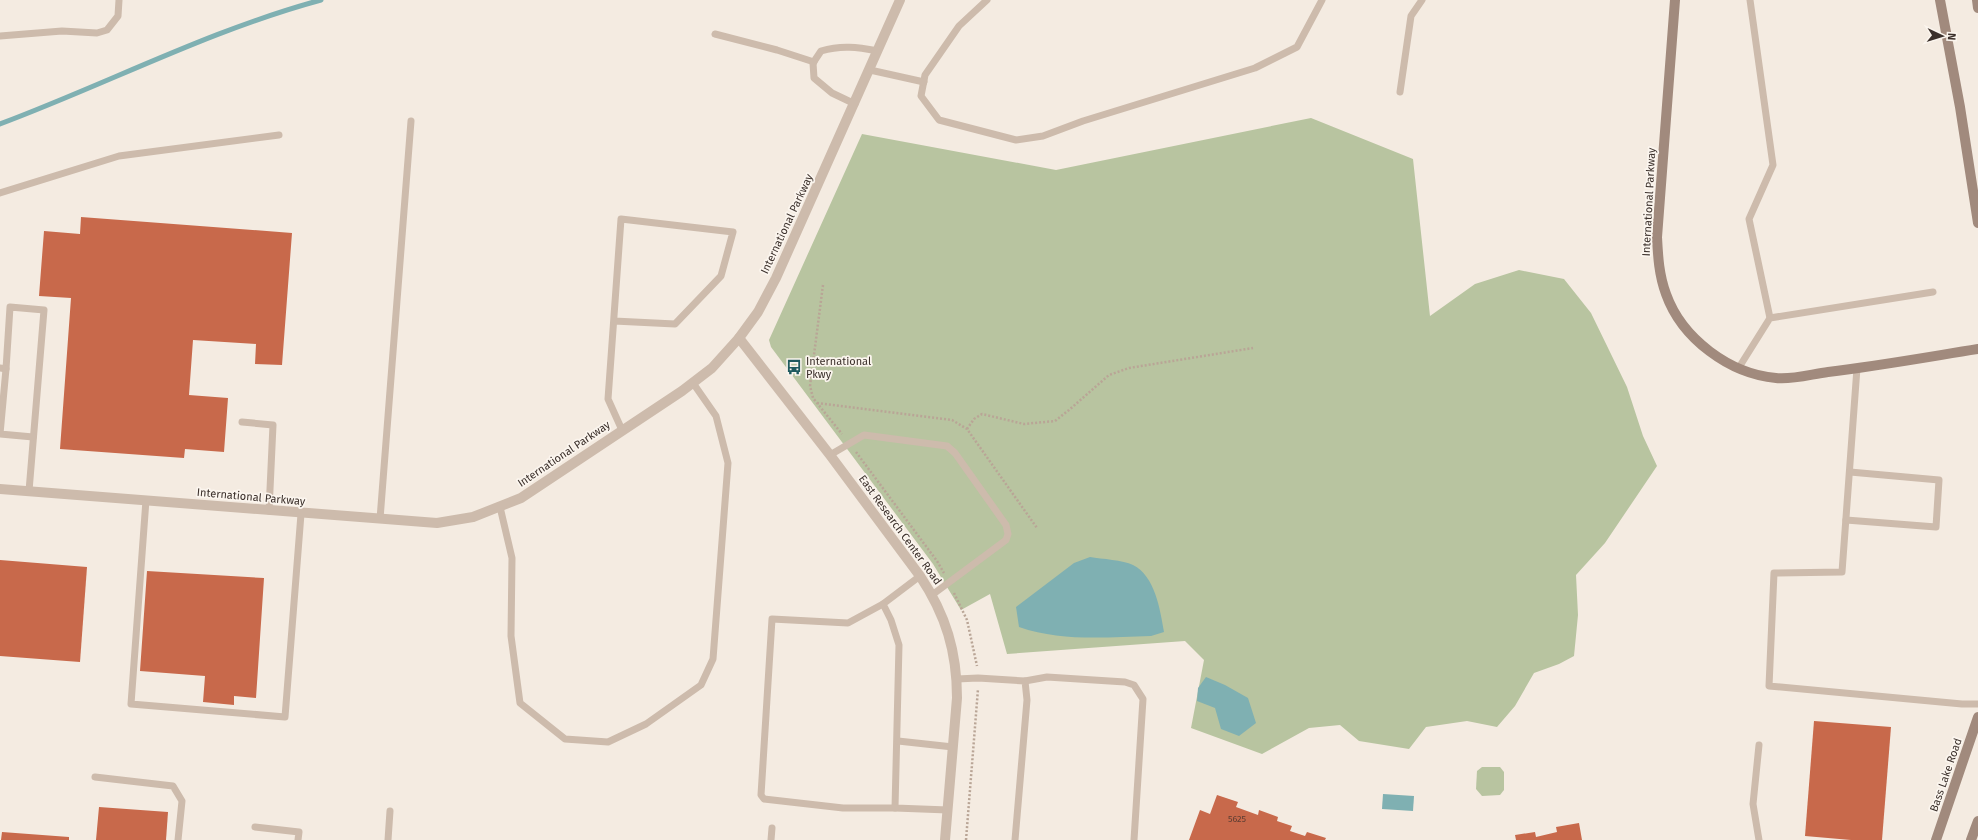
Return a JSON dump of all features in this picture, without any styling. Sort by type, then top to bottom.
[{"type":"street","name":"International Parkway","points":[[0,489],[436,524],[473,517],[521,498],[693,383],[712,368],[739,338],[758,312],[776,278],[855,104],[900,0]]},
{"type":"street","name":"International Parkway","points":[[1675,0],[1658,237],[1658,267],[1666,295],[1680,320],[1699,343],[1722,361],[1749,374],[1778,378],[1858,368],[1978,349]]},
{"type":"street","points":[[1940,0],[1960,107],[1978,222]]},
{"type":"street","points":[[1977,0],[1978,8]]},
{"type":"street","name":"East Research Center Road","points":[[739,338],[830,455],[920,576],[932,595],[946,625],[957,679],[954,747],[945,840]]},
{"type":"street","name":"Bass Lake Road","points":[[1936,840],[1978,717]]},
{"type":"street","points":[[1972,840],[1978,821]]},
{"type":"lane","points":[[0,36],[62,31],[97,33],[107,30],[118,16],[120,0]]},
{"type":"lane","points":[[986,0],[959,26],[925,75],[921,96],[939,120],[1016,140],[1043,136],[1083,121],[1255,68],[1297,47],[1322,0]]},
{"type":"lane","points":[[1400,92],[1411,16],[1422,0]]},
{"type":"lane","points":[[1738,369],[1770,318],[1749,219],[1773,165],[1750,0]]},
{"type":"lane","points":[[715,34],[777,50],[814,62]]},
{"type":"lane","points":[[855,104],[832,93],[814,78],[814,62],[821,51],[836,46],[853,46],[878,51]]},
{"type":"lane","points":[[870,70],[924,82]]},
{"type":"lane","points":[[380,519],[411,121]]},
{"type":"lane","points":[[0,193],[119,156],[279,135]]},
{"type":"lane","points":[[614,321],[675,324],[720,276],[732,232],[622,219],[614,321],[608,399],[622,430]]},
{"type":"lane","points":[[1770,318],[1933,292]]},
{"type":"lane","points":[[29,491],[44,310],[10,307],[3,369],[0,434],[33,437]]},
{"type":"lane","points":[[1858,368],[1842,572],[1774,573],[1769,686],[1978,704]]},
{"type":"lane","points":[[500,507],[512,558],[511,636],[520,703],[565,739],[608,742],[646,724],[701,686],[713,659],[728,463],[716,416],[693,383]]},
{"type":"lane","points":[[242,422],[273,425],[269,511]]},
{"type":"lane","points":[[830,455],[864,435],[947,446],[955,453],[1006,525],[1008,534],[1006,540],[932,595]]},
{"type":"lane","points":[[1846,520],[1936,527],[1939,480],[1850,472]]},
{"type":"lane","points":[[146,500],[131,704],[285,717],[302,514]]},
{"type":"lane","points":[[920,576],[883,604],[848,623],[772,619],[761,795],[764,799],[843,808],[948,810]]},
{"type":"lane","points":[[883,604],[900,644],[895,808]]},
{"type":"lane","points":[[957,679],[978,678],[1025,681],[1047,677],[1125,682],[1134,684],[1143,699],[1134,840]]},
{"type":"lane","points":[[1015,840],[1027,700],[1025,681]]},
{"type":"lane","points":[[898,741],[954,747]]},
{"type":"lane","points":[[1759,745],[1753,804],[1759,840]]},
{"type":"lane","points":[[95,777],[173,786],[182,801],[178,840]]},
{"type":"lane","points":[[388,840],[390,811]]},
{"type":"lane","points":[[255,827],[299,832],[298,840]]},
{"type":"lane","points":[[771,840],[772,828]]},
{"type":"path","points":[[967,429],[974,419],[982,414],[992,415],[1024,424],[1054,421],[1070,410],[1109,375],[1129,368],[1253,348]]},
{"type":"green space","points":[[1311,118],[1413,159],[1430,316],[1475,284],[1519,270],[1564,279],[1591,313],[1627,387],[1643,436],[1657,466],[1605,543],[1576,575],[1578,615],[1574,656],[1559,664],[1534,673],[1515,706],[1497,727],[1467,721],[1426,727],[1409,749],[1359,741],[1340,725],[1309,728],[1262,754],[1191,728],[1204,660],[1185,641],[1007,654],[990,594],[961,610],[933,564],[771,347],[769,340],[862,134],[1056,170]]},
{"type":"green space","points":[[1482,767],[1500,767],[1504,772],[1504,790],[1500,795],[1482,796],[1476,789],[1477,771]]},
{"type":"water","points":[[1090,557],[1124,562],[1133,565],[1147,577],[1155,594],[1161,613],[1164,632],[1151,636],[1085,638],[1052,635],[1019,627],[1016,607],[1074,563]]},
{"type":"water","points":[[1206,677],[1225,685],[1248,698],[1256,723],[1239,736],[1221,729],[1215,708],[1197,701],[1198,688]]},
{"type":"water","points":[[1383,794],[1414,796],[1413,811],[1382,809]]},
{"type":"building","points":[[81,217],[292,233],[282,365],[255,364],[256,344],[193,340],[189,395],[228,398],[224,452],[185,449],[184,458],[60,449],[71,298],[39,296],[44,231],[80,234]]},
{"type":"building","points":[[0,560],[87,567],[80,662],[0,656]]},
{"type":"building","points":[[147,571],[264,578],[256,698],[234,696],[234,705],[203,702],[205,676],[140,671]]},
{"type":"building","points":[[1814,721],[1891,727],[1882,840],[1851,840],[1805,836]]},
{"type":"building","points":[[1217,795],[1238,802],[1236,807],[1258,815],[1259,810],[1278,817],[1277,821],[1292,826],[1290,831],[1305,836],[1307,832],[1326,838],[1325,840],[1189,840],[1200,810],[1210,814]]},
{"type":"building","points":[[99,807],[168,812],[166,840],[96,840]]},
{"type":"building","points":[[1579,823],[1582,840],[1516,840],[1515,835],[1535,832],[1536,837],[1557,832],[1556,827]]},
{"type":"building","points":[[2,832],[69,837],[69,840],[1,840]]},
{"type":"waterway","points":[[0,124],[239,26],[321,0]]},
{"type":"place","name":"International Pkwy","points":[[794,367]]}]
